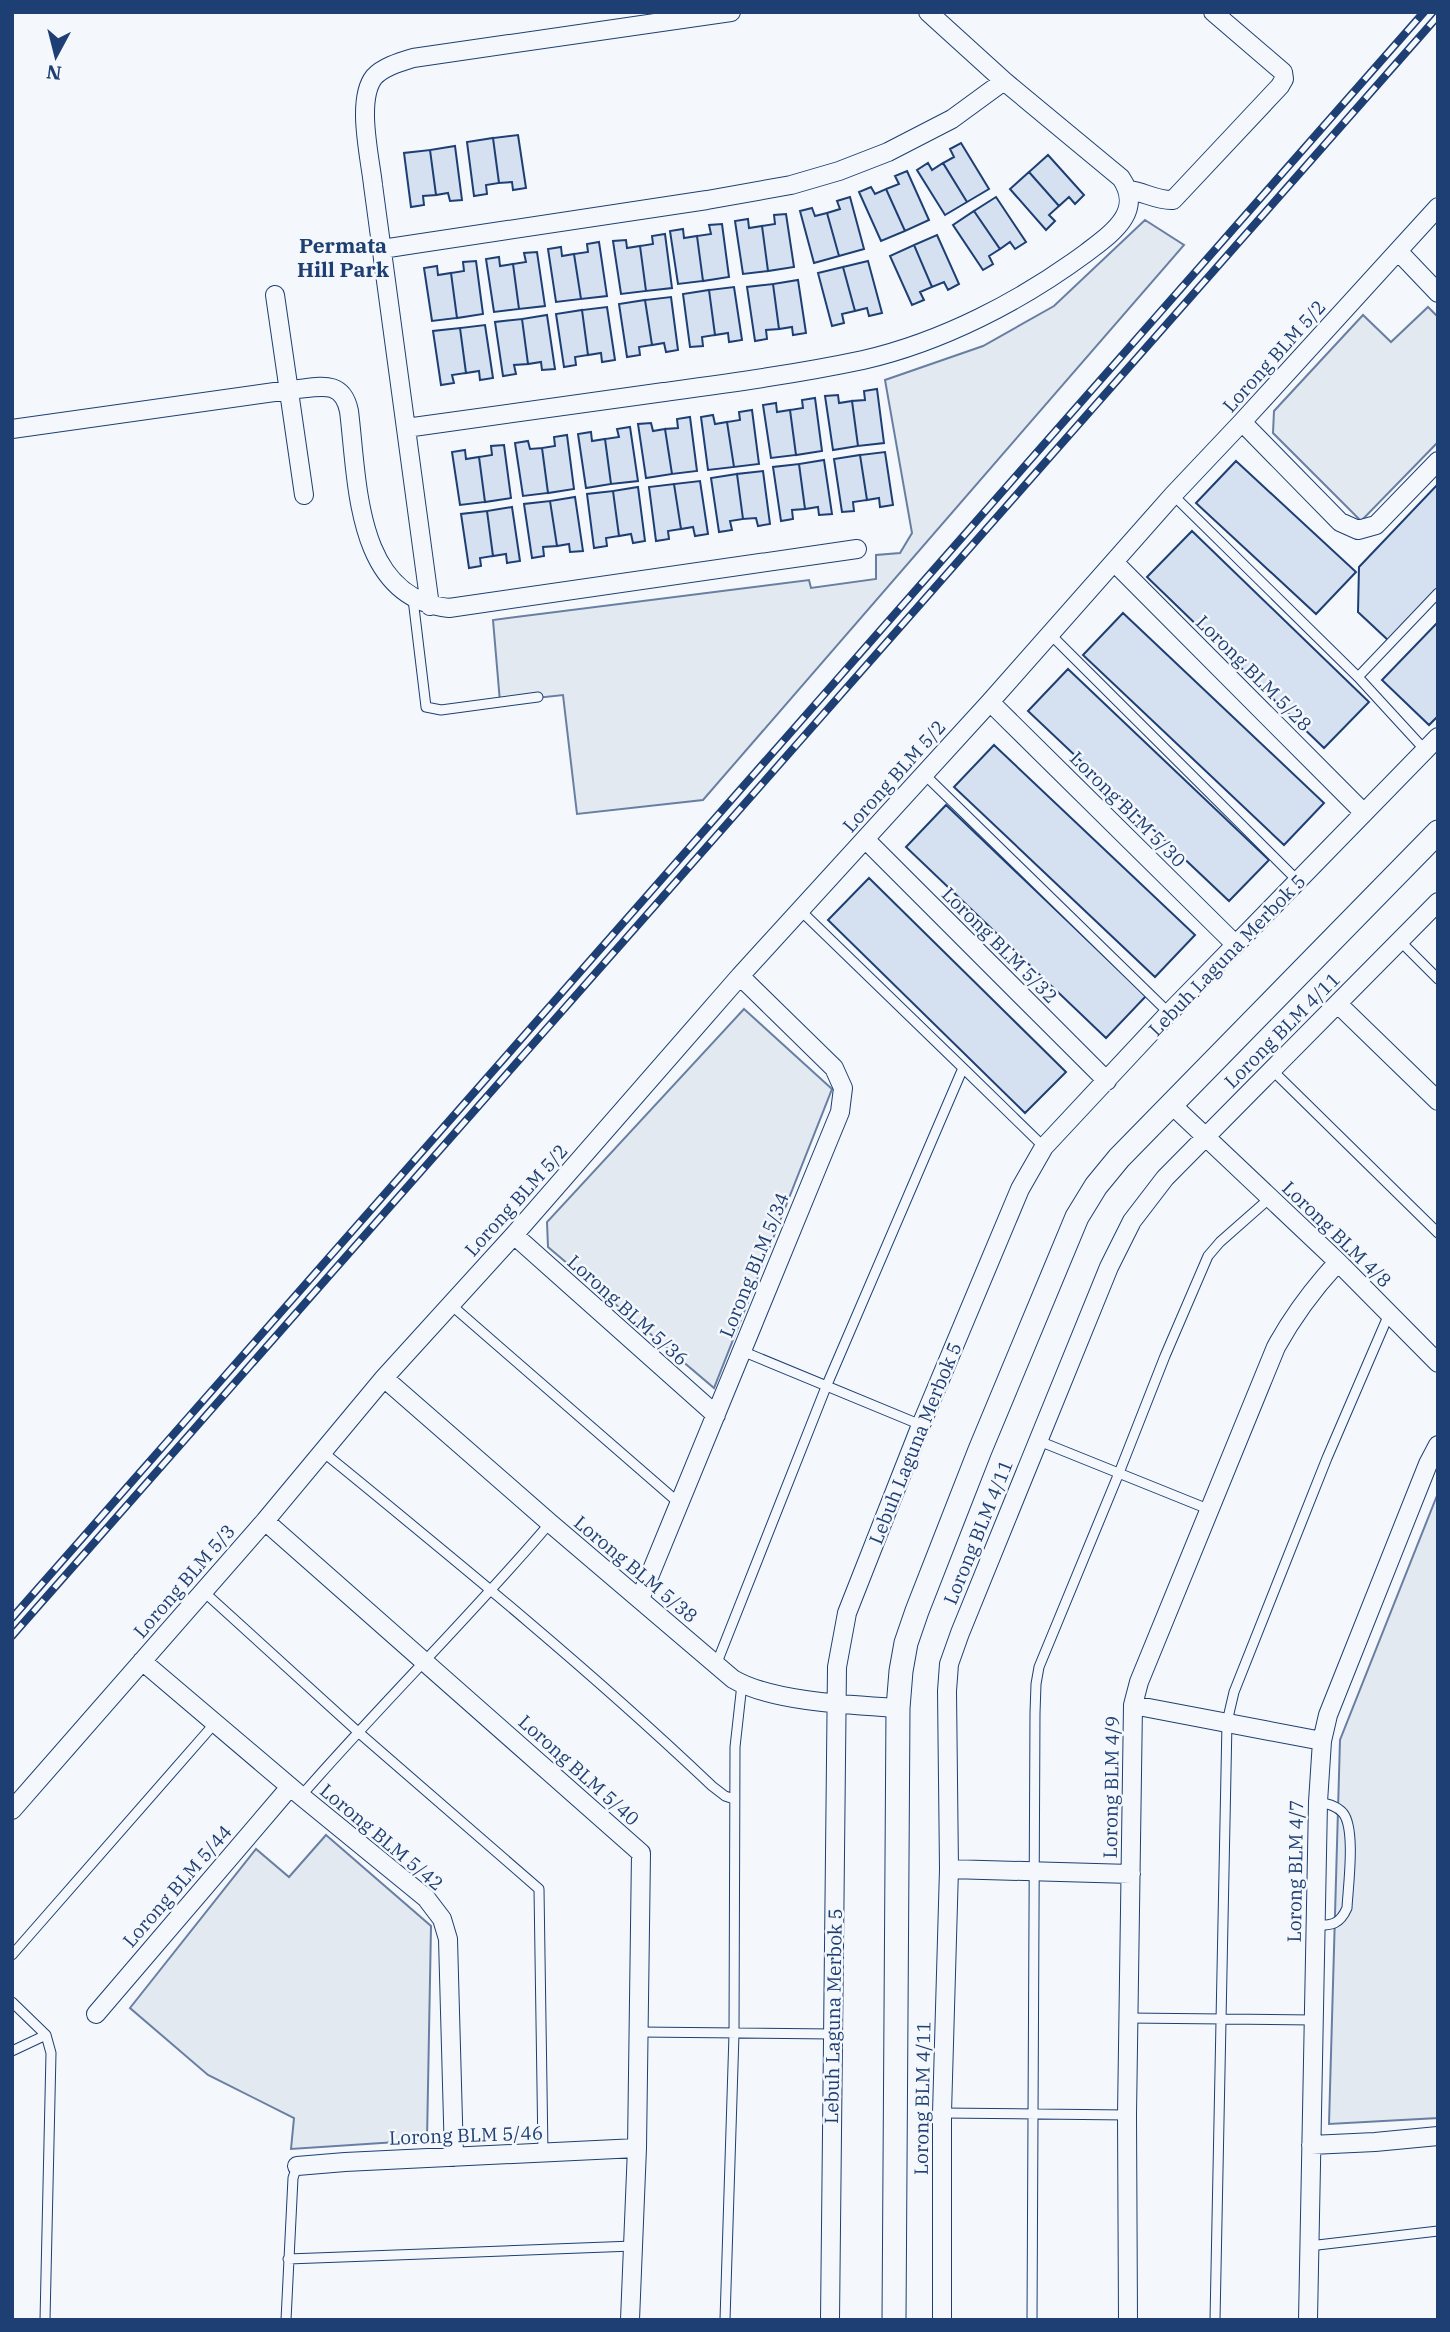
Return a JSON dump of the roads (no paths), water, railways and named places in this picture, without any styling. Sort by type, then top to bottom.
[{"type":"street","points":[[430,606],[365,115],[366,91],[375,76],[393,64],[413,58],[731,12]]},
{"type":"street","points":[[406,428],[774,377],[865,359],[924,341],[971,321],[1063,270],[1102,241],[1121,224],[1129,206],[1129,190],[1121,178],[1004,81],[928,12]]},
{"type":"street","points":[[1129,190],[1142,191],[1167,201],[1173,200],[1284,79],[1283,72],[1213,12]]},
{"type":"street","points":[[382,249],[707,200],[791,184],[839,171],[888,152],[952,119],[1004,81]]},
{"type":"street","name":"Lorong BLM 5/2","points":[[384,1378],[740,976],[990,702],[1173,495],[1438,206]]},
{"type":"street","points":[[1398,251],[1438,293]]},
{"type":"street","points":[[275,295],[304,495]]},
{"type":"street","points":[[12,429],[289,390],[329,387],[338,389],[346,397],[364,525],[372,551],[392,581],[413,599],[430,606],[449,608],[857,550]]},
{"type":"street","points":[[1242,422],[1340,522],[1358,530],[1376,525],[1436,467]]},
{"type":"street","name":"Lorong BLM 5/28","points":[[1115,563],[1364,813]]},
{"type":"street","name":"Lorong BLM 5/30","points":[[990,702],[1236,945]]},
{"type":"street","name":"Lebuh Laguna Merbok 5","points":[[830,2320],[837,1667],[847,1613],[921,1425],[1020,1189],[1044,1147],[1169,1013],[1432,743]]},
{"type":"street","points":[[894,2320],[898,1708],[906,1643],[917,1611],[980,1450],[1077,1217],[1096,1186],[1119,1158],[1438,832]]},
{"type":"street","name":"Lorong BLM 5/32","points":[[864,839],[1107,1080]]},
{"type":"street","name":"Lorong BLM 4/11","points":[[942,2320],[942,2113],[950,1869],[947,1691],[949,1664],[1109,1267],[1132,1221],[1165,1178],[1438,902]]},
{"type":"street","name":"Lorong BLM 5/34","points":[[640,1599],[839,1112],[844,1088],[834,1068],[740,976]]},
{"type":"street","points":[[1338,1004],[1438,1101]]},
{"type":"street","name":"Lorong BLM 4/8","points":[[1172,1105],[1338,1262],[1438,1363]]},
{"type":"street","name":"Lorong BLM 5/36","points":[[513,1235],[716,1415]]},
{"type":"street","name":"Lorong BLM 4/9","points":[[1128,2320],[1127,2115],[1133,1705],[1139,1682],[1208,1509],[1276,1348],[1300,1306],[1338,1262]]},
{"type":"street","name":"Lorong BLM 5/38","points":[[384,1378],[716,1665],[742,1684],[837,1704],[898,1708]]},
{"type":"street","name":"Lorong BLM 5/3","points":[[12,1810],[265,1521],[384,1378]]},
{"type":"street","name":"Lorong BLM 4/7","points":[[1308,2320],[1315,1925],[1322,1741],[1328,1715],[1438,1445]]},
{"type":"street","name":"Lorong BLM 5/40","points":[[265,1521],[641,1853],[639,2032],[630,2320]]},
{"type":"street","name":"Lorong BLM 5/42","points":[[142,1661],[426,1898],[442,1919],[448,1939],[454,2157]]},
{"type":"street","points":[[1133,1705],[1322,1741]]},
{"type":"street","name":"Lorong BLM 5/44","points":[[96,2014],[296,1791]]},
{"type":"street","points":[[950,1869],[1130,1874]]},
{"type":"street","points":[[1311,2145],[1438,2136]]},
{"type":"street","name":"Lorong BLM 5/46","points":[[297,2166],[636,2148]]},
{"type":"lane","points":[[1173,495],[1358,677],[1432,743]]},
{"type":"lane","points":[[1358,677],[1438,593]]},
{"type":"lane","points":[[413,599],[426,707],[441,710],[538,697]]},
{"type":"lane","points":[[1050,634],[1298,881]]},
{"type":"lane","points":[[924,774],[1169,1013]]},
{"type":"lane","points":[[800,911],[1044,1147]]},
{"type":"lane","points":[[1400,941],[1438,979]]},
{"type":"lane","points":[[716,1665],[826,1387],[963,1068]]},
{"type":"lane","points":[[1272,1070],[1438,1233]]},
{"type":"lane","points":[[1032,2320],[1035,1684],[1039,1667],[1208,1256],[1270,1198]]},
{"type":"lane","points":[[450,1304],[680,1504]]},
{"type":"lane","points":[[1214,2320],[1227,1722],[1234,1692],[1327,1458],[1389,1314]]},
{"type":"lane","points":[[741,1351],[921,1425]]},
{"type":"lane","points":[[1039,1441],[1208,1509]]},
{"type":"lane","points":[[323,1452],[493,1590],[610,1691],[712,1786],[734,1799]]},
{"type":"lane","points":[[296,1791],[425,1662],[493,1590],[550,1523]]},
{"type":"lane","points":[[203,1591],[357,1731],[539,1889],[542,2153]]},
{"type":"lane","points":[[725,2320],[734,2034],[735,1747],[742,1684]]},
{"type":"lane","points":[[12,1955],[215,1723]]},
{"type":"lane","points":[[1315,1925],[1332,1926],[1342,1919],[1347,1908],[1350,1827],[1343,1814],[1331,1804],[1318,1802]]},
{"type":"lane","points":[[12,2002],[46,2035],[51,2053],[45,2320]]},
{"type":"lane","points":[[1128,2018],[1313,2020]]},
{"type":"lane","points":[[639,2032],[832,2034]]},
{"type":"lane","points":[[12,2052],[46,2035]]},
{"type":"lane","points":[[942,2113],[1127,2115]]},
{"type":"lane","points":[[286,2320],[293,2178],[297,2166]]},
{"type":"lane","points":[[1309,2246],[1438,2231]]},
{"type":"lane","points":[[288,2259],[633,2246]]},
{"type":"railway","points":[[12,1618],[1424,12]]},
{"type":"railway","points":[[12,1636],[1438,16]]},
{"type":"district","name":"Permata Hill Park","points":[[343,258]]}]
